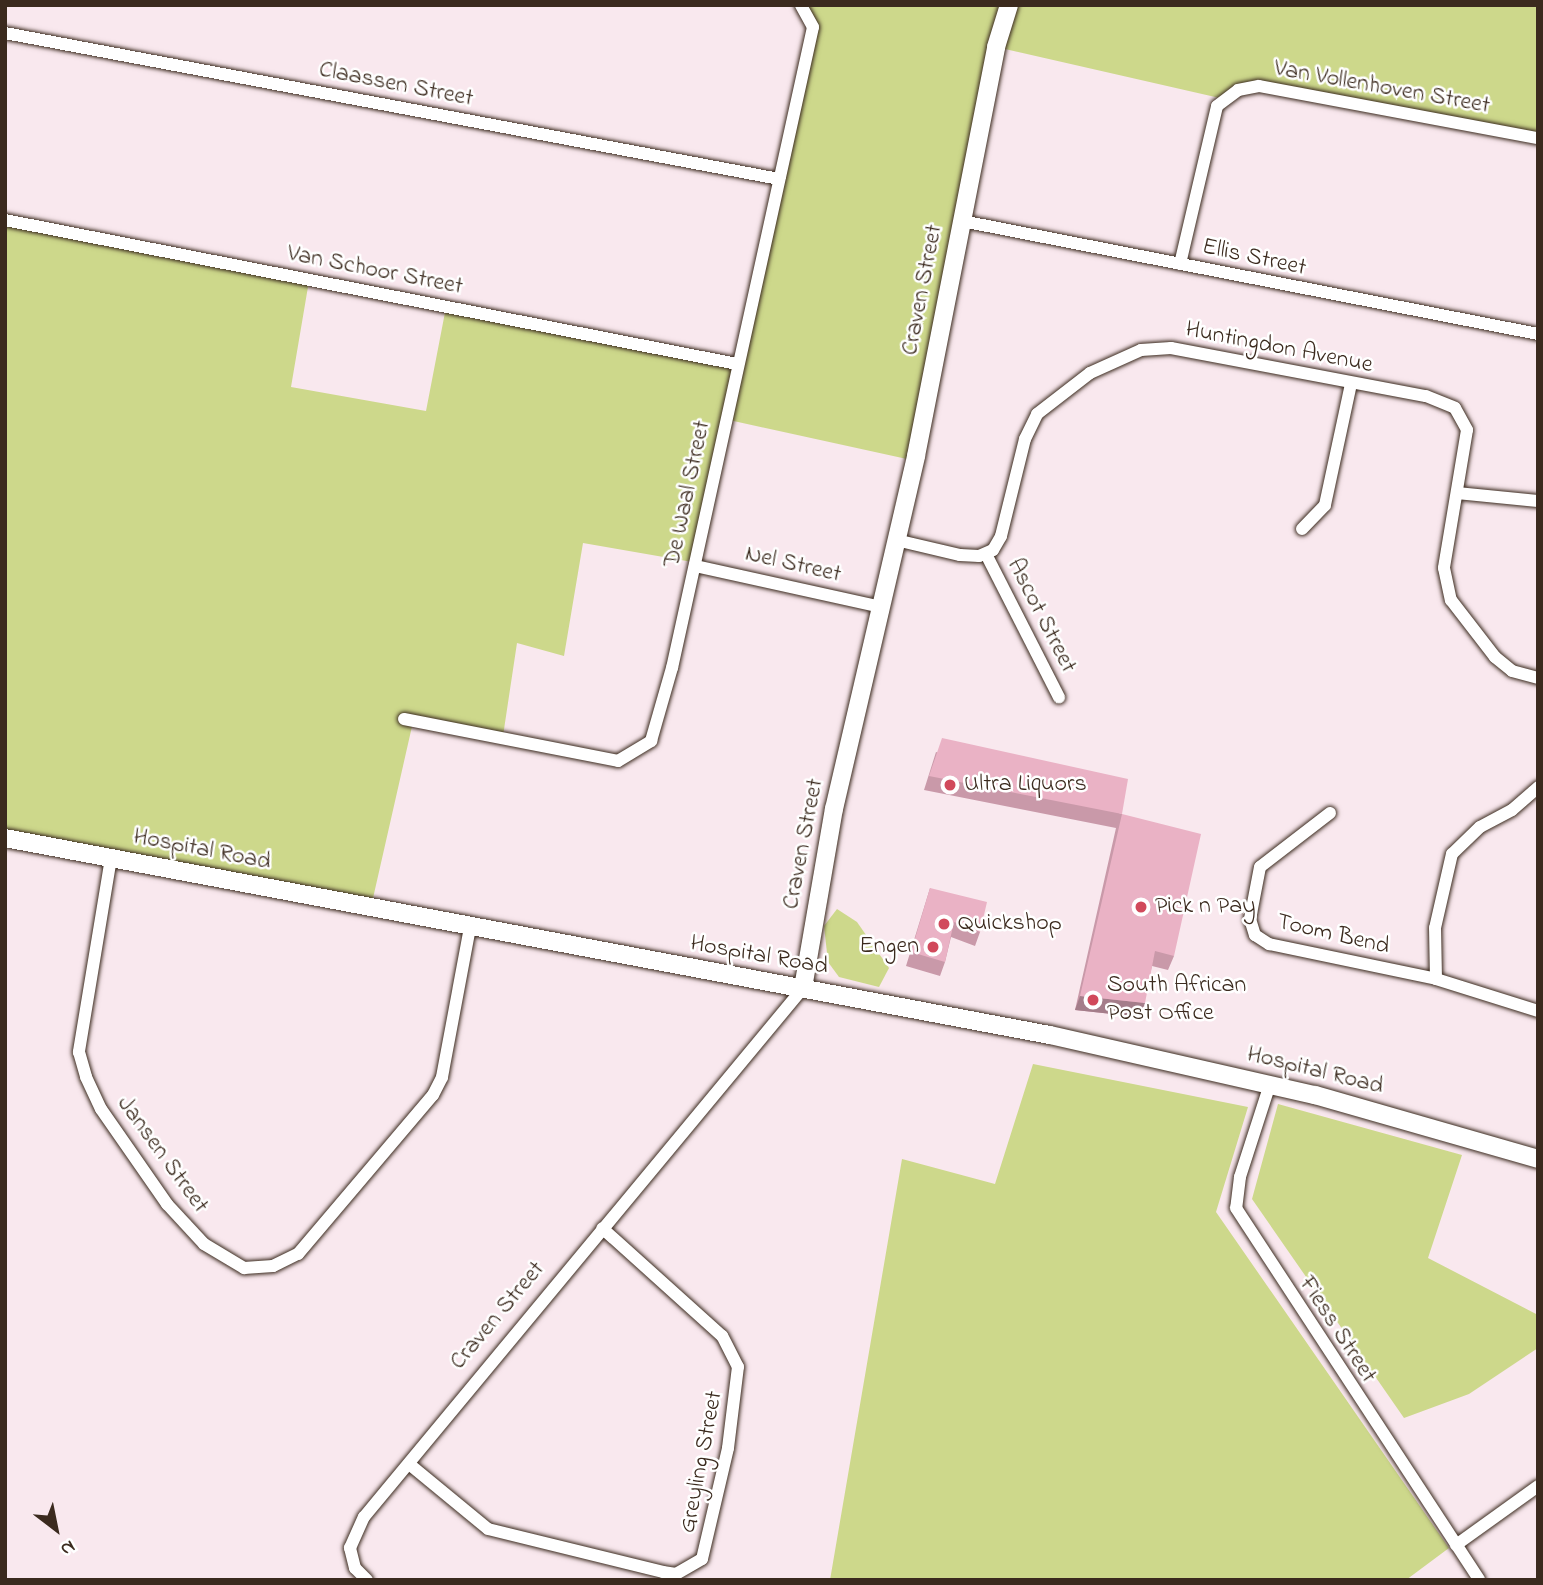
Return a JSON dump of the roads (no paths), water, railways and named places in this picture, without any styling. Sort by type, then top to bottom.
[{"type":"main road","name":"Craven Street","points":[[803,988],[834,809],[896,540],[996,47],[1009,5]]},
{"type":"main road","name":"Hospital Road","points":[[5,838],[1050,1035],[1270,1084],[1481,1139],[1538,1159]]},
{"type":"street","name":"De Waal Street","points":[[404,719],[587,758],[618,761],[632,757],[651,741],[658,725],[695,566],[737,364],[813,27],[802,5]]},
{"type":"street","name":"Claassen Street","points":[[5,33],[779,179]]},
{"type":"street","name":"Van Vollenhoven Street","points":[[1180,264],[1217,106],[1238,90],[1259,86],[1538,138]]},
{"type":"street","name":"Van Schoor Street","points":[[5,220],[737,364]]},
{"type":"street","name":"Ellis Street","points":[[962,221],[1538,334]]},
{"type":"street","name":"Huntingdon Avenue","points":[[986,554],[1001,536],[1030,425],[1058,394],[1119,356],[1171,348],[1426,396],[1455,408],[1467,430],[1444,568],[1451,600],[1495,656],[1513,671],[1538,678]]},
{"type":"street","points":[[1302,529],[1325,505],[1351,384]]},
{"type":"street","points":[[1457,493],[1538,501]]},
{"type":"street","points":[[896,540],[960,555],[986,554]]},
{"type":"street","name":"Ascot Street","points":[[986,554],[1059,696]]},
{"type":"street","name":"Nel Street","points":[[695,566],[881,607]]},
{"type":"street","points":[[1436,979],[1435,928],[1452,854],[1480,827],[1512,810],[1538,787]]},
{"type":"street","name":"Toom Bend","points":[[1330,813],[1260,867],[1250,919],[1255,935],[1281,947],[1436,979],[1538,1011]]},
{"type":"street","name":"Jansen Street","points":[[111,858],[79,1052],[86,1077],[101,1109],[167,1204],[204,1244],[244,1268],[273,1266],[298,1254],[433,1095],[442,1077],[470,927]]},
{"type":"street","name":"Craven Street","points":[[367,1580],[355,1568],[350,1548],[364,1517],[803,988]]},
{"type":"street","name":"Fiess Street","points":[[1270,1084],[1240,1177],[1236,1208],[1479,1580]]},
{"type":"street","name":"Greyling Street","points":[[409,1464],[488,1530],[676,1574],[702,1559],[728,1448],[738,1367],[722,1336],[602,1228]]},
{"type":"street","points":[[1456,1545],[1538,1486]]},
{"type":"place","name":"Ultra Liquors","points":[[950,785]]},
{"type":"place","name":"Pick n Pay","points":[[1141,907]]},
{"type":"place","name":"Quickshop","points":[[944,924]]},
{"type":"place","name":"Engen","points":[[933,947]]},
{"type":"place","name":"South African Post Office","points":[[1093,1000]]}]
